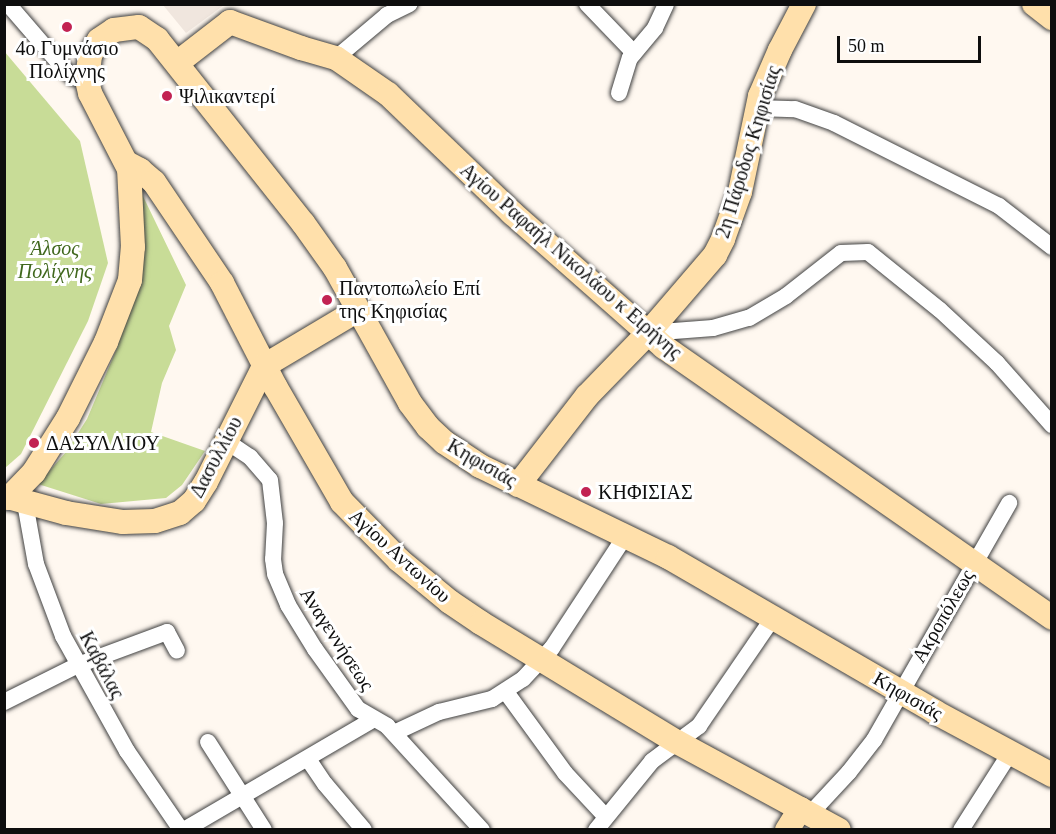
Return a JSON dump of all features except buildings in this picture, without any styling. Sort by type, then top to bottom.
[{"type":"street","points":[[8,4],[65,70],[73,77],[87,80],[90,93],[127,163],[132,184],[133,257],[123,300],[95,366],[59,434],[13,499]]},
{"type":"street","points":[[336,58],[387,15],[410,4]]},
{"type":"street","points":[[587,4],[634,53]]},
{"type":"street","points":[[620,93],[626,66],[660,20],[666,4]]},
{"type":"street","name":"2η Πάροδος Κηφισίας","points":[[518,485],[587,396],[648,333],[703,270],[723,239],[747,168],[757,108],[773,64],[804,4]]},
{"type":"street","points":[[1034,4],[1052,18]]},
{"type":"street","name":"Αγίου Ραφαήλ Νικολάου κ Ειρήνης","points":[[177,63],[230,22],[336,58],[388,94],[512,213],[648,333],[692,367],[794,435],[1051,617]]},
{"type":"street","name":"Κηφισιάς","points":[[87,80],[93,46],[105,35],[123,27],[139,27],[151,32],[303,223],[335,268],[393,376],[428,428],[458,453],[518,485],[626,535],[901,692],[1052,775]]},
{"type":"street","points":[[757,108],[795,109],[834,123],[999,206],[1052,247]]},
{"type":"street","name":"Αγίου Αντωνίου","points":[[127,163],[154,182],[226,290],[264,366],[351,513],[399,560],[450,602],[543,660],[677,742],[839,830]]},
{"type":"street","points":[[648,333],[713,328],[749,318],[786,296],[841,253],[868,252],[940,310],[997,363],[1052,425]]},
{"type":"street","points":[[264,366],[358,310]]},
{"type":"street","name":"Δασυλλίου","points":[[13,499],[123,522],[141,523],[169,518],[186,510],[197,496],[264,366]]},
{"type":"street","name":"Αναγεννήσεως","points":[[226,441],[250,457],[271,484],[275,523],[273,565],[283,597],[362,713],[385,724],[482,830]]},
{"type":"street","name":"Καβάλας","points":[[13,499],[29,531],[41,581],[52,613],[78,665],[127,751],[182,830]]},
{"type":"street","name":"Ακροπόλεως","points":[[787,830],[866,751],[1009,503]]},
{"type":"street","points":[[394,733],[439,712],[492,699],[506,692],[543,660],[626,535]]},
{"type":"street","points":[[506,692],[601,823],[652,761],[705,719],[773,618]]},
{"type":"street","points":[[4,702],[78,665],[167,632],[177,651]]},
{"type":"street","points":[[182,830],[243,797],[374,719]]},
{"type":"street","points":[[208,742],[264,830]]},
{"type":"street","points":[[961,830],[1010,753]]},
{"type":"street","points":[[308,759],[325,784],[364,830]]},
{"type":"green space","name":"Άλσος Πολίχνης","points":[[4,51],[80,141],[108,263],[88,321],[21,454],[5,468]]},
{"type":"green space","points":[[140,190],[186,285],[169,326],[176,350],[162,383],[151,432],[205,451],[182,485],[166,498],[101,504],[38,484],[66,452],[87,419],[117,348],[135,290]]},
{"type":"shaded area","points":[[163,5],[224,5],[186,33]]},
{"type":"place","name":"4ο Γυμνάσιο Πολίχνης","points":[[67,27]]},
{"type":"place","name":"Ψιλικαντερί","points":[[167,96]]},
{"type":"place","name":"Παντοπωλείο Επί της Κηφισίας","points":[[327,300]]},
{"type":"place","name":"ΔΑΣΥΛΛΙΟΥ","points":[[34,443]]},
{"type":"place","name":"ΚΗΦΙΣΙΑΣ","points":[[586,492]]}]
